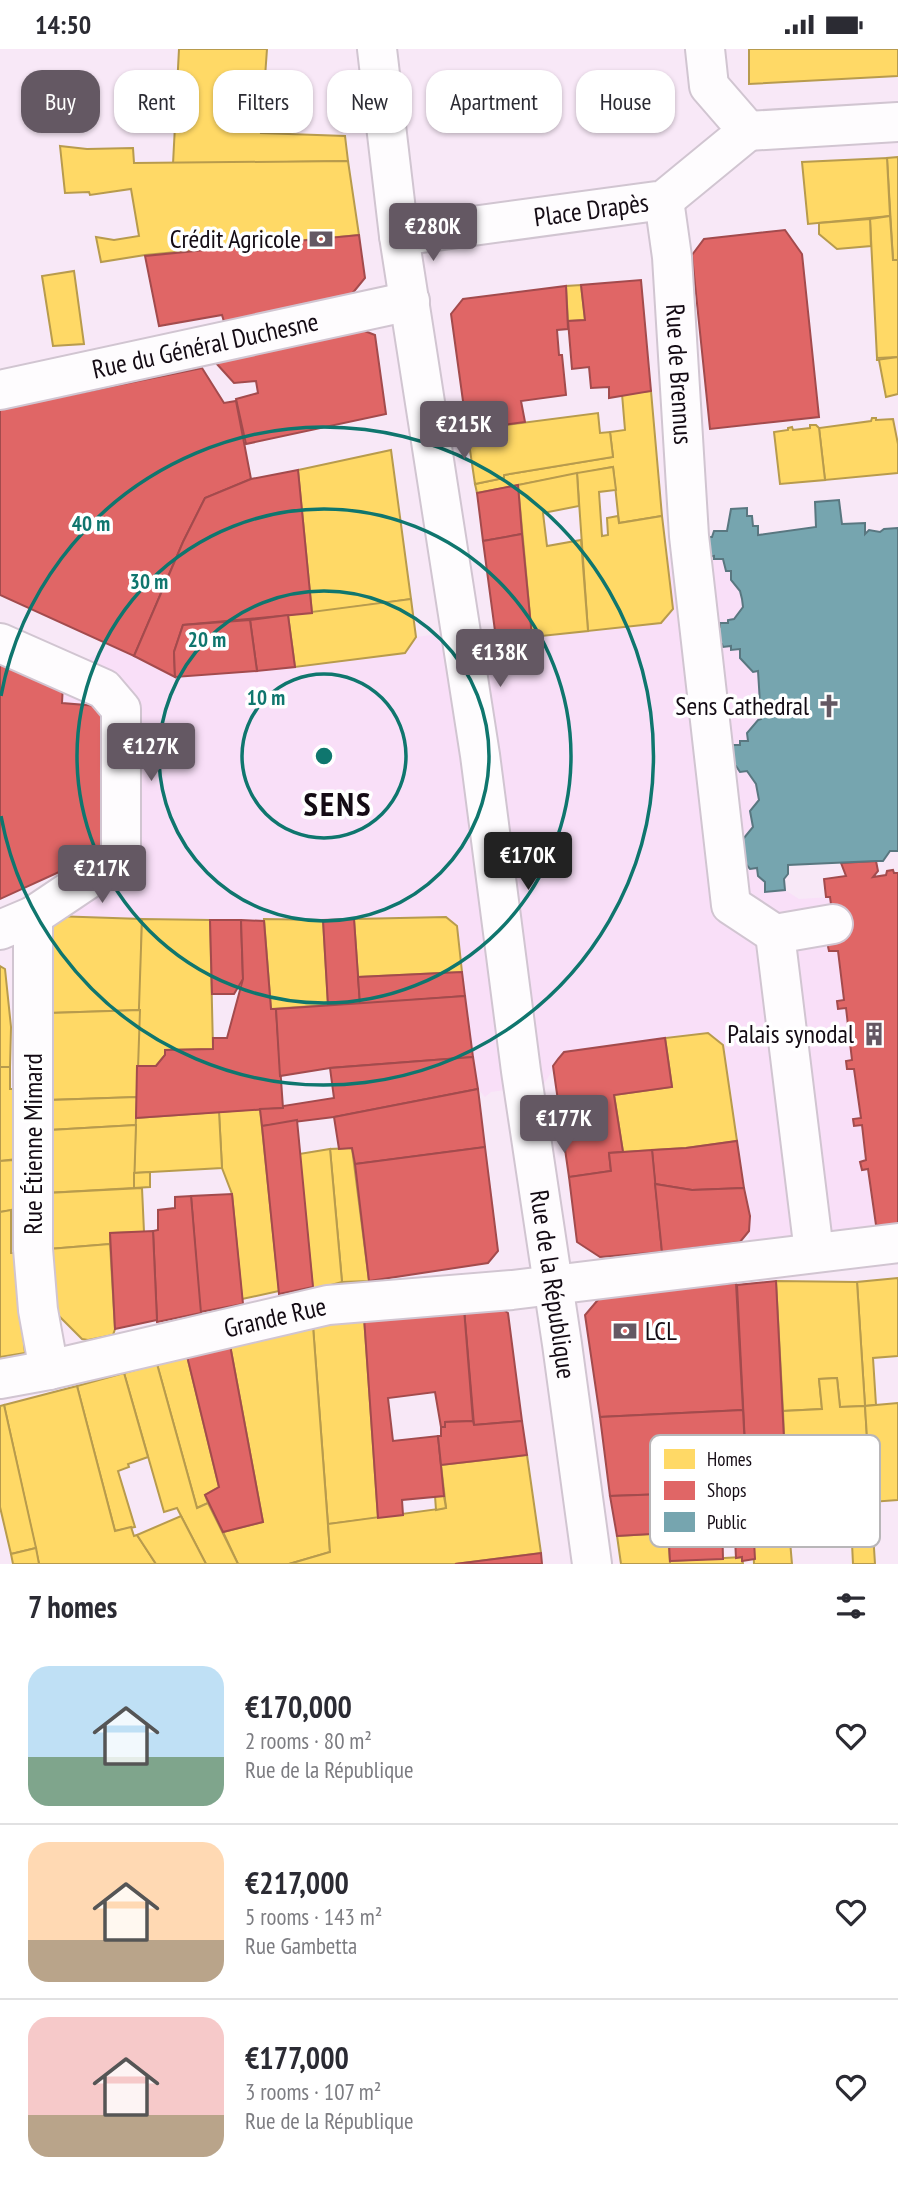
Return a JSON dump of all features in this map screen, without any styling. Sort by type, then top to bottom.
[{"type":"street","name":"Rue de la République","points":[[377,49],[398,236],[481,755],[520,1059],[592,1564]]},
{"type":"street","points":[[705,49],[709,86],[748,131],[898,121]]},
{"type":"street","name":"Place Drapès","points":[[398,236],[664,200],[748,131]]},
{"type":"street","name":"Rue de Brennus","points":[[664,200],[672,257],[690,548],[731,905],[775,934]]},
{"type":"street","name":"Rue du Général Duchesne","points":[[0,390],[410,300]]},
{"type":"street","points":[[0,643],[104,689],[121,709],[121,857],[16,923]]},
{"type":"street","name":"Rue Étienne Mimard","points":[[16,923],[33,1248],[38,1310],[49,1370]]},
{"type":"street","points":[[814,1252],[775,934],[834,924]]},
{"type":"street","name":"Grande Rue","points":[[0,1379],[328,1305],[512,1290],[898,1243]]},
{"type":"shaded area","points":[[676,550],[723,559],[726,571],[731,571],[731,580],[740,591],[743,607],[734,619],[728,620],[728,623],[720,623],[723,647],[740,649],[741,658],[753,672],[758,671],[761,719],[747,733],[748,741],[741,741],[725,767],[736,766],[740,772],[747,771],[756,784],[759,800],[750,811],[753,827],[739,844],[744,862],[750,869],[757,868],[758,876],[765,882],[765,892],[785,890],[799,899],[830,897],[836,941],[827,942],[829,951],[838,951],[844,1000],[837,1001],[838,1009],[846,1008],[852,1060],[846,1061],[847,1069],[854,1069],[861,1118],[853,1119],[854,1125],[862,1125],[866,1160],[860,1162],[862,1170],[868,1169],[876,1236],[748,1248],[750,1216],[723,1046],[708,1033],[564,1052],[544,1084],[491,1092],[485,1097],[478,1089],[465,996],[321,919],[264,921],[53,916],[51,904],[59,872],[60,850],[109,850],[62,703],[63,684],[67,673],[97,654],[103,642],[175,677],[257,671],[405,653],[416,637],[462,631],[495,631],[506,641],[661,623],[673,609],[667,559]]},
{"type":"building: Homes","points":[[179,49],[267,49],[266,70],[213,70],[213,133],[345,136],[348,161],[173,164],[175,133],[199,133],[199,70],[178,70]]},
{"type":"building: Homes","points":[[749,49],[898,49],[898,76],[749,84]]},
{"type":"building: Homes","points":[[60,146],[87,149],[133,148],[134,163],[348,161],[359,235],[145,255],[101,262],[96,237],[114,240],[139,236],[131,189],[90,195],[89,192],[65,193]]},
{"type":"building: Homes","points":[[898,157],[898,260],[893,260],[887,158]]},
{"type":"building: Homes","points":[[887,158],[890,216],[808,224],[802,162]]},
{"type":"building: Homes","points":[[890,216],[893,260],[898,260],[898,357],[877,358],[870,219]]},
{"type":"building: Homes","points":[[870,219],[871,246],[837,249],[819,234],[819,223]]},
{"type":"building: Homes","points":[[74,271],[84,344],[53,346],[42,276]]},
{"type":"building: Homes","points":[[581,285],[585,320],[568,321],[566,286]]},
{"type":"building: Homes","points":[[898,357],[898,394],[886,397],[879,360],[876,360]]},
{"type":"building: Homes","points":[[651,391],[662,516],[619,523],[613,467],[477,493],[475,484],[504,478],[504,475],[613,457],[610,432],[625,430],[622,394]]},
{"type":"building: Homes","points":[[598,413],[600,433],[610,432],[613,457],[504,475],[504,478],[475,484],[467,430]]},
{"type":"building: Homes","points":[[872,418],[893,419],[898,444],[898,473],[825,480],[819,428],[871,421]]},
{"type":"building: Homes","points":[[810,425],[819,428],[825,480],[780,484],[774,432],[792,427],[793,430],[810,428]]},
{"type":"building: Homes","points":[[391,450],[411,599],[312,613],[298,470]]},
{"type":"building: Homes","points":[[613,467],[616,490],[599,492],[602,536],[608,535],[607,518],[618,516],[619,523],[662,516],[673,609],[661,623],[588,631],[577,473]]},
{"type":"building: Homes","points":[[577,473],[579,506],[543,513],[547,546],[581,540],[588,631],[532,637],[518,485]]},
{"type":"building: Homes","points":[[411,599],[416,637],[405,653],[295,667],[288,615]]},
{"type":"building: Homes","points":[[53,916],[142,919],[140,1010],[50,1013]]},
{"type":"building: Homes","points":[[446,917],[457,926],[462,972],[358,977],[354,919]]},
{"type":"building: Homes","points":[[142,919],[210,920],[213,1049],[165,1050],[165,1055],[156,1066],[137,1066]]},
{"type":"building: Homes","points":[[264,919],[323,920],[328,1005],[271,1009]]},
{"type":"building: Homes","points":[[0,966],[5,969],[11,1027],[10,1067],[0,1067]]},
{"type":"building: Homes","points":[[140,1010],[137,1097],[48,1100],[50,1013]]},
{"type":"building: Homes","points":[[708,1033],[723,1045],[737,1141],[623,1152],[614,1095],[672,1087],[665,1038]]},
{"type":"building: Homes","points":[[0,1067],[10,1067],[10,1089],[14,1089],[17,1159],[0,1161]]},
{"type":"building: Homes","points":[[137,1097],[136,1125],[50,1130],[50,1100]]},
{"type":"building: Homes","points":[[260,1109],[279,1291],[242,1299],[232,1194],[222,1168],[219,1112]]},
{"type":"building: Homes","points":[[219,1112],[222,1168],[134,1173],[136,1118]]},
{"type":"building: Homes","points":[[136,1125],[134,1188],[46,1193],[50,1130]]},
{"type":"building: Homes","points":[[352,1148],[369,1281],[342,1282],[330,1149]]},
{"type":"building: Homes","points":[[330,1149],[342,1282],[313,1290],[299,1154]]},
{"type":"building: Homes","points":[[14,1160],[13,1210],[0,1212],[0,1161]]},
{"type":"building: Homes","points":[[150,1172],[150,1187],[134,1188],[134,1173]]},
{"type":"building: Homes","points":[[142,1188],[144,1232],[110,1233],[110,1244],[49,1249],[47,1193]]},
{"type":"building: Homes","points":[[11,1210],[11,1253],[15,1253],[25,1353],[0,1357],[0,1212]]},
{"type":"building: Homes","points":[[110,1244],[115,1329],[113,1335],[82,1339],[51,1308],[49,1249]]},
{"type":"building: Homes","points":[[898,1278],[898,1356],[873,1358],[876,1405],[865,1406],[857,1282]]},
{"type":"building: Homes","points":[[776,1281],[857,1282],[865,1406],[840,1407],[837,1378],[819,1379],[822,1409],[783,1411]]},
{"type":"building: Homes","points":[[364,1317],[378,1518],[328,1524],[313,1326]]},
{"type":"building: Homes","points":[[313,1326],[330,1552],[289,1564],[238,1564],[223,1532],[263,1522],[230,1345]]},
{"type":"building: Homes","points":[[187,1356],[219,1487],[205,1495],[208,1503],[197,1508],[157,1364]]},
{"type":"building: Homes","points":[[157,1364],[197,1508],[208,1503],[238,1564],[206,1564],[177,1508],[164,1512],[124,1373]]},
{"type":"building: Homes","points":[[124,1373],[148,1457],[128,1464],[129,1467],[118,1471],[135,1527],[115,1531],[77,1386]]},
{"type":"building: Homes","points":[[837,1378],[840,1407],[865,1406],[867,1435],[784,1435],[783,1411],[822,1409],[819,1379]]},
{"type":"building: Homes","points":[[77,1386],[115,1531],[131,1527],[134,1536],[137,1535],[156,1564],[39,1564],[4,1405]]},
{"type":"building: Homes","points":[[898,1403],[898,1500],[880,1501],[880,1435],[867,1435],[865,1406]]},
{"type":"building: Homes","points":[[4,1405],[36,1548],[11,1554],[0,1507],[0,1406]]},
{"type":"building: Homes","points":[[527,1455],[541,1553],[455,1564],[289,1564],[330,1552],[328,1524],[446,1508],[441,1465]]},
{"type":"building: Homes","points":[[435,1496],[444,1496],[446,1508],[436,1510]]},
{"type":"building: Homes","points":[[181,1516],[206,1564],[156,1564],[137,1535]]},
{"type":"building: Homes","points":[[650,1534],[650,1547],[669,1547],[670,1564],[621,1564],[617,1536]]},
{"type":"building: Homes","points":[[753,1547],[791,1547],[792,1564],[754,1564]]},
{"type":"building: Homes","points":[[852,1547],[874,1547],[875,1564],[853,1564]]},
{"type":"building: Homes","points":[[36,1548],[39,1564],[13,1564],[11,1554]]},
{"type":"building: Homes","points":[[742,1557],[743,1564],[670,1564],[670,1561]]},
{"type":"building: Shops","points":[[785,230],[802,254],[819,417],[710,429],[692,255],[704,239]]},
{"type":"building: Shops","points":[[359,235],[365,278],[351,295],[225,325],[222,315],[159,326],[145,256]]},
{"type":"building: Shops","points":[[641,280],[651,391],[609,398],[609,387],[591,388],[589,367],[572,369],[568,321],[585,320],[581,285]]},
{"type":"building: Shops","points":[[566,286],[568,329],[557,330],[566,395],[521,401],[525,422],[467,430],[451,314],[463,299]]},
{"type":"building: Shops","points":[[362,330],[375,335],[386,414],[246,444],[236,399],[258,393],[256,381],[234,383],[216,363]]},
{"type":"building: Shops","points":[[202,368],[224,403],[236,401],[251,479],[205,498],[134,656],[0,595],[0,409]]},
{"type":"building: Shops","points":[[298,470],[312,613],[183,625],[174,652],[175,677],[134,656],[205,498],[251,479]]},
{"type":"building: Shops","points":[[518,485],[522,534],[483,541],[477,493]]},
{"type":"building: Shops","points":[[522,534],[532,637],[506,641],[495,631],[483,541]]},
{"type":"building: Shops","points":[[288,615],[295,667],[257,671],[250,620]]},
{"type":"building: Shops","points":[[250,620],[257,671],[175,677],[174,652],[183,625]]},
{"type":"building: Shops","points":[[0,657],[63,684],[62,703],[110,707],[110,850],[60,850],[59,872],[0,899]]},
{"type":"building: Shops","name":"Palais synodal","points":[[876,861],[878,871],[873,877],[886,875],[887,871],[893,870],[898,873],[898,1225],[883,1227],[876,1225],[868,1169],[862,1170],[860,1162],[866,1160],[862,1125],[854,1126],[853,1119],[861,1118],[854,1069],[847,1069],[846,1061],[852,1060],[846,1008],[838,1009],[837,1001],[844,1000],[838,951],[829,951],[827,942],[836,941],[830,897],[826,897],[824,879],[846,876],[841,863]]},
{"type":"building: Shops","points":[[354,919],[360,1004],[328,1005],[323,920]]},
{"type":"building: Shops","points":[[210,920],[241,920],[243,979],[234,994],[212,994]]},
{"type":"building: Shops","points":[[241,920],[264,921],[271,1009],[276,1009],[283,1108],[136,1118],[137,1066],[156,1066],[165,1055],[165,1050],[213,1049],[213,1038],[227,1038],[243,979]]},
{"type":"building: Shops","points":[[462,972],[465,996],[360,1004],[358,977]]},
{"type":"building: Shops","points":[[465,996],[473,1057],[330,1068],[280,1076],[276,1009]]},
{"type":"building: Shops","points":[[665,1038],[672,1087],[614,1095],[623,1152],[609,1153],[611,1171],[569,1177],[553,1066],[564,1052]]},
{"type":"building: Shops","points":[[473,1057],[478,1089],[334,1117],[262,1126],[260,1109],[283,1108],[334,1098],[330,1068]]},
{"type":"building: Shops","points":[[478,1089],[485,1147],[355,1164],[352,1148],[339,1149],[334,1117]]},
{"type":"building: Shops","points":[[297,1120],[313,1287],[279,1294],[262,1126]]},
{"type":"building: Shops","points":[[737,1141],[744,1188],[692,1190],[655,1184],[652,1150]]},
{"type":"building: Shops","points":[[485,1147],[498,1251],[488,1263],[369,1281],[355,1164]]},
{"type":"building: Shops","points":[[652,1150],[662,1252],[600,1257],[577,1242],[569,1177],[611,1171],[609,1153]]},
{"type":"building: Shops","points":[[655,1184],[692,1190],[744,1188],[750,1216],[749,1231],[740,1242],[662,1252]]},
{"type":"building: Shops","points":[[232,1194],[243,1304],[200,1312],[191,1196]]},
{"type":"building: Shops","points":[[191,1196],[201,1313],[157,1322],[153,1231],[158,1230],[158,1210],[175,1208],[175,1197]]},
{"type":"building: Shops","points":[[153,1231],[157,1320],[115,1329],[110,1233]]},
{"type":"building: Shops","points":[[776,1281],[784,1435],[744,1435],[737,1285]]},
{"type":"building: Shops","points":[[736,1283],[743,1410],[600,1417],[585,1315],[602,1295]]},
{"type":"building: Shops","points":[[498,1306],[508,1313],[522,1421],[474,1425],[464,1309]]},
{"type":"building: Shops","points":[[464,1309],[473,1421],[445,1422],[445,1427],[441,1427],[435,1392],[388,1398],[393,1441],[438,1436],[444,1496],[402,1500],[403,1515],[378,1518],[364,1317]]},
{"type":"building: Shops","points":[[230,1345],[263,1522],[223,1532],[205,1495],[219,1487],[187,1356]]},
{"type":"building: Shops","points":[[743,1410],[744,1435],[650,1435],[650,1495],[610,1496],[600,1417]]},
{"type":"building: Shops","points":[[473,1421],[474,1425],[522,1421],[527,1455],[441,1465],[438,1436],[441,1436],[441,1427],[445,1427],[445,1422]]},
{"type":"building: Shops","points":[[650,1495],[650,1534],[617,1536],[610,1496]]},
{"type":"building: Shops","points":[[669,1547],[723,1547],[723,1559],[670,1561]]},
{"type":"building: Shops","points":[[735,1547],[754,1547],[755,1559],[742,1561],[742,1557],[736,1558]]},
{"type":"building: Shops","points":[[541,1553],[542,1564],[455,1564]]},
{"type":"building: Public","name":"Sens Cathedral","points":[[839,500],[842,524],[865,523],[865,534],[869,530],[880,532],[898,528],[898,851],[890,851],[883,861],[788,865],[788,874],[784,879],[785,890],[765,892],[765,882],[758,876],[757,868],[750,869],[744,862],[739,844],[753,827],[750,811],[759,800],[756,784],[747,771],[740,772],[736,766],[725,767],[731,745],[748,741],[747,733],[761,719],[758,671],[753,672],[740,658],[740,649],[731,650],[731,646],[714,645],[713,627],[720,627],[720,623],[728,623],[728,620],[734,619],[743,607],[740,591],[731,580],[731,571],[726,571],[723,559],[706,557],[704,537],[712,537],[714,531],[727,531],[731,509],[747,508],[747,516],[752,516],[753,526],[758,526],[758,535],[816,527],[815,502]]},
{"type":"place","name":"Crédit Agricole","points":[[321,239]]},
{"type":"place","name":"Sens Cathedral","points":[[829,706]]},
{"type":"place","name":"Palais synodal","points":[[874,1034]]},
{"type":"place","name":"LCL","points":[[625,1331]]},
{"type":"district","name":"SENS","points":[[338,804]]}]
